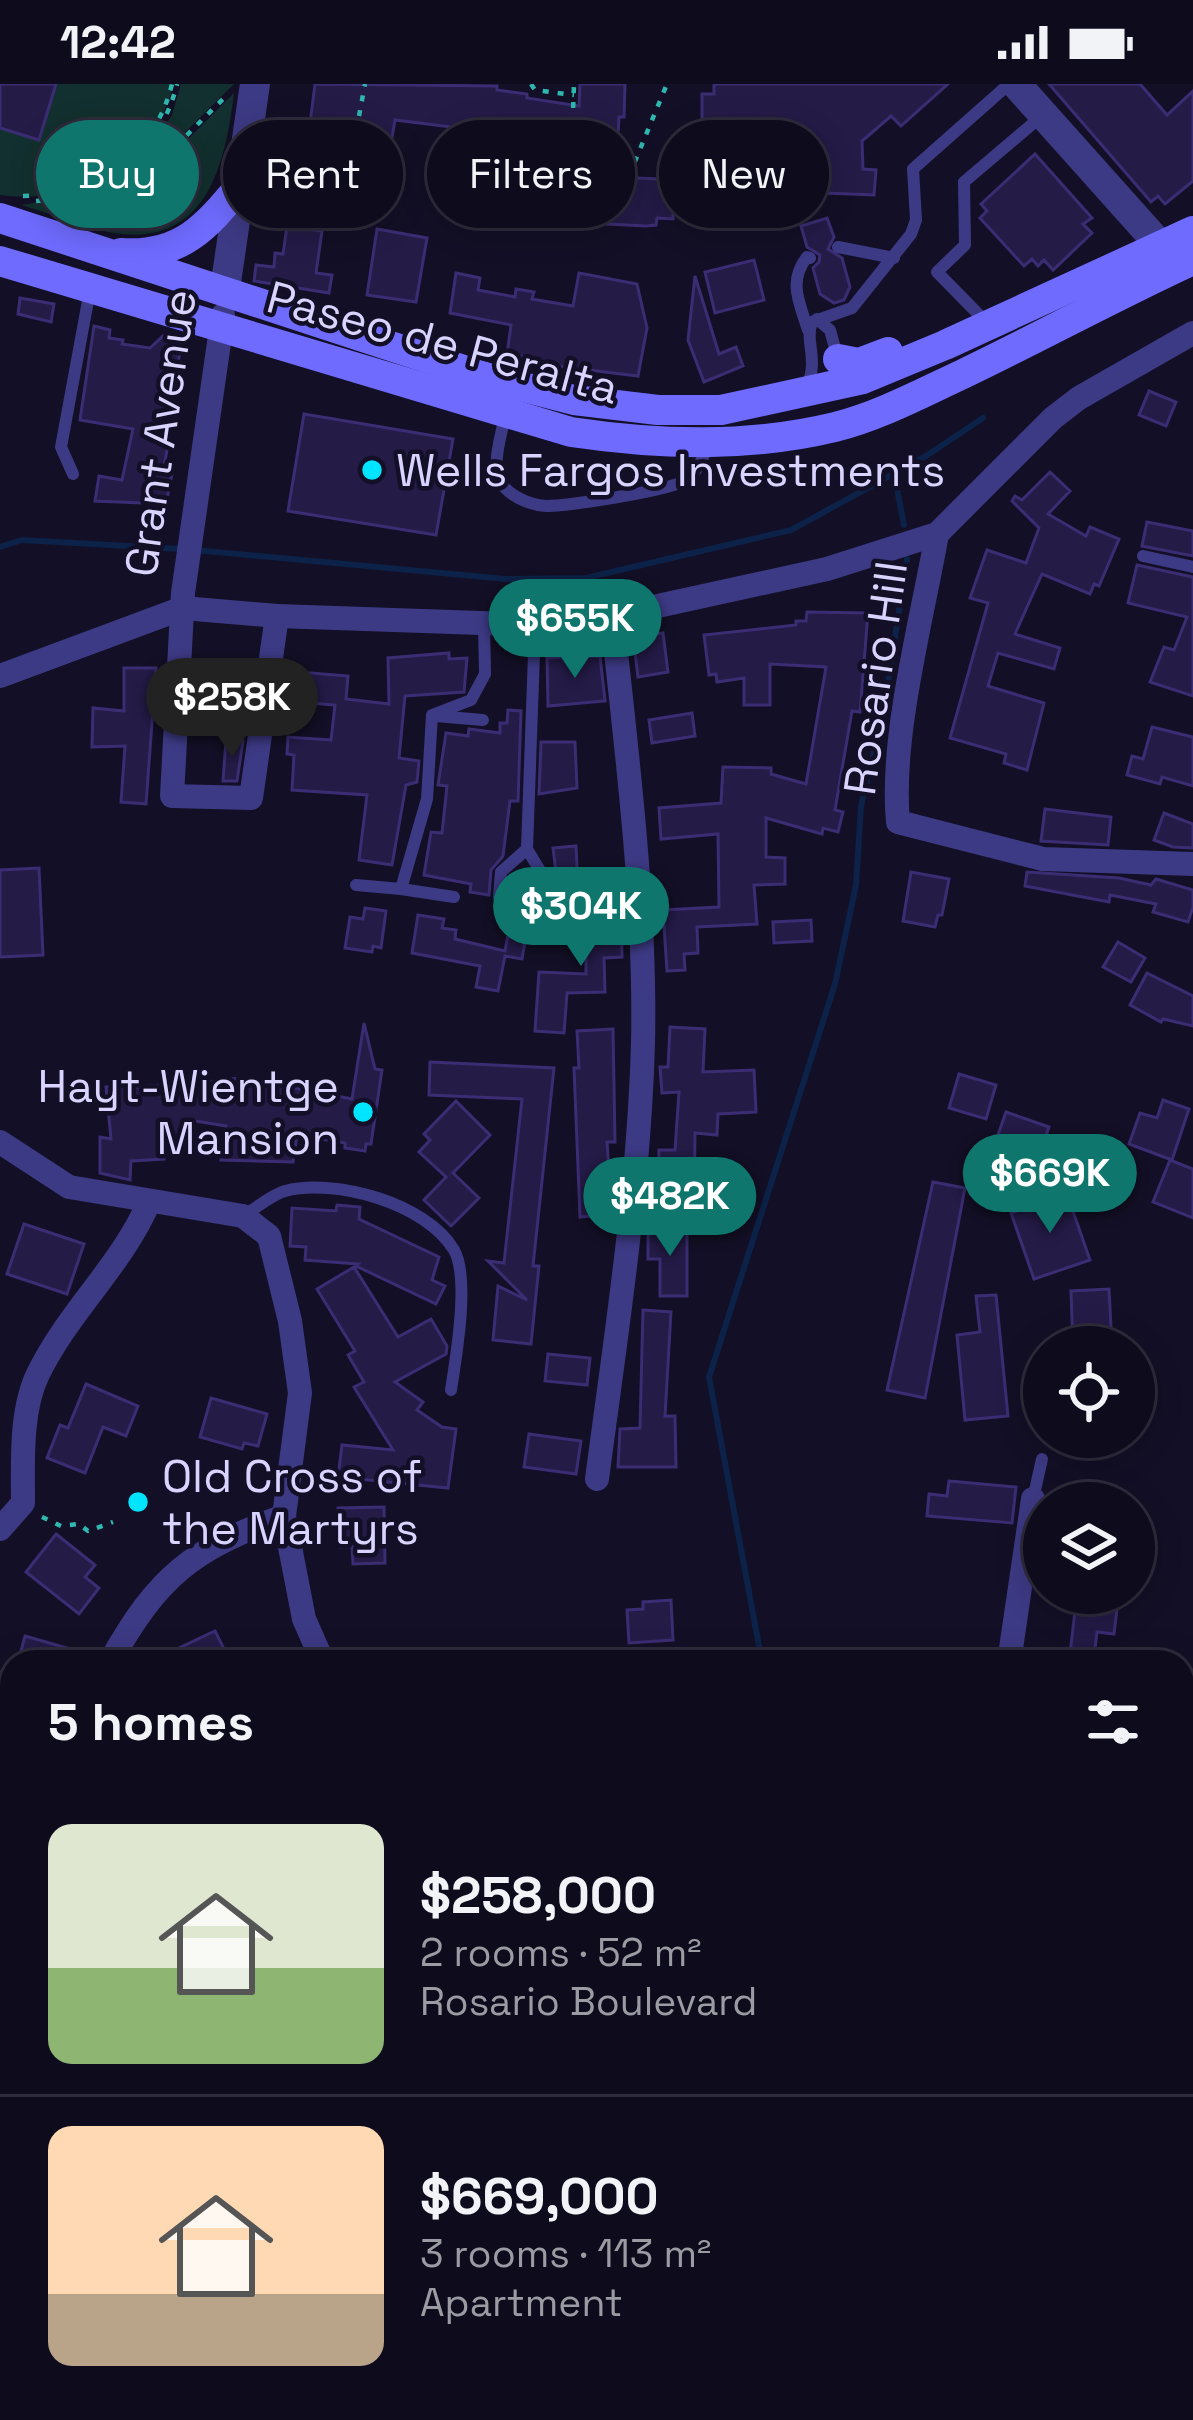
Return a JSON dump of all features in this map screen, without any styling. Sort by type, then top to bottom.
[{"type":"main road","name":"Paseo de Peralta","points":[[11,205],[224,290],[425,358],[574,400],[658,410],[721,410],[800,395],[843,370],[945,345],[988,325],[1182,263]]},
{"type":"main road","points":[[99,241],[137,254],[174,244],[203,230],[223,206]]},
{"type":"main road","name":"Paseo de Peralta","points":[[0,261],[505,413],[594,435],[709,443],[771,439],[840,426],[958,376],[1182,263],[1193,231]]},
{"type":"street","name":"Grant Avenue","points":[[250,120],[255,84]]},
{"type":"street","points":[[1012,84],[1182,263]]},
{"type":"street","name":"Grant Avenue","points":[[234,228],[183,601],[172,796],[251,798],[277,616]]},
{"type":"street","points":[[0,676],[183,601],[277,616],[536,625],[612,616],[827,569],[937,534],[1066,408],[1193,333]]},
{"type":"street","name":"Rosario Hill","points":[[937,534],[899,751],[898,822],[1043,859],[1193,864]]},
{"type":"street","points":[[597,1479],[625,1263],[643,1042],[634,825],[612,616]]},
{"type":"street","points":[[0,1142],[70,1187],[243,1216],[269,1236],[290,1321],[300,1393],[284,1516],[304,1618],[318,1650]]},
{"type":"street","points":[[0,1528],[23,1503],[22,1448],[36,1378],[85,1299],[135,1235],[149,1202]]},
{"type":"street","points":[[117,1650],[140,1609],[184,1564],[231,1535],[284,1516]]},
{"type":"street","points":[[1011,1650],[1023,1571]]},
{"type":"lane","points":[[808,332],[817,319],[852,308],[894,258],[916,220],[913,169],[1012,84]]},
{"type":"lane","points":[[988,325],[937,272],[964,245],[964,182],[1043,115]]},
{"type":"lane","points":[[838,247],[894,258]]},
{"type":"lane","points":[[800,395],[814,365],[795,272],[810,258]]},
{"type":"lane","points":[[73,474],[61,447],[90,288]]},
{"type":"lane","points":[[817,319],[830,330],[843,370]]},
{"type":"lane","points":[[505,413],[497,474],[505,489],[546,506],[687,481],[709,443]]},
{"type":"lane","points":[[1143,556],[1193,567]]},
{"type":"lane","points":[[432,715],[471,700],[485,674],[484,623]]},
{"type":"lane","points":[[527,849],[501,872],[499,897],[506,908],[535,910],[545,902],[548,884],[527,849],[536,625]]},
{"type":"lane","points":[[432,715],[483,720]]},
{"type":"lane","points":[[401,889],[427,799],[432,715]]},
{"type":"lane","points":[[356,885],[454,897]]},
{"type":"lane","points":[[243,1216],[282,1191],[340,1187],[421,1215],[456,1252],[462,1320],[451,1390]]},
{"type":"lane","points":[[1037,1482],[1042,1459]]},
{"type":"path","points":[[165,120],[174,84]]},
{"type":"path","points":[[11,205],[62,193],[110,174],[150,135],[174,84]]},
{"type":"path","points":[[359,116],[365,84]]},
{"type":"path","points":[[531,84],[535,90],[574,95]]},
{"type":"path","points":[[573,120],[574,84]]},
{"type":"path","points":[[635,161],[667,84]]},
{"type":"path","points":[[199,123],[236,86]]},
{"type":"path","points":[[99,241],[108,228]]},
{"type":"path","points":[[49,1522],[79,1524],[88,1531],[113,1522]]},
{"type":"green space","points":[[56,84],[174,84],[159,120],[45,120]]},
{"type":"green space","points":[[181,84],[234,84],[197,120],[169,120]]},
{"type":"green space","points":[[234,93],[230,120],[223,120],[223,153],[199,204],[199,128]]},
{"type":"green space","points":[[0,128],[36,139],[36,195],[0,195]]},
{"type":"green space","points":[[100,228],[168,228],[133,235]]},
{"type":"building","points":[[0,84],[56,84],[45,120],[36,120],[36,139],[0,128]]},
{"type":"building","points":[[315,84],[497,86],[497,90],[527,94],[527,98],[579,106],[580,84],[625,84],[624,117],[619,120],[427,120],[427,124],[310,120]]},
{"type":"building","points":[[714,84],[948,84],[901,126],[891,116],[862,141],[863,169],[876,170],[874,195],[829,193],[829,120],[702,120],[702,94],[714,94]]},
{"type":"building","points":[[1049,84],[1140,84],[1167,115],[1193,91],[1193,181],[1165,204],[1158,196],[1151,202]]},
{"type":"building","points":[[1035,154],[1092,218],[1083,224],[1092,233],[1053,270],[1044,260],[1038,266],[1032,259],[1024,266],[980,218],[987,211],[981,204]]},
{"type":"building","points":[[635,178],[659,179],[659,218],[656,225],[635,225]]},
{"type":"building","points":[[829,223],[834,237],[828,249],[842,258],[850,287],[844,300],[834,303],[820,294],[813,268],[820,255],[807,247],[802,228],[829,228]]},
{"type":"building","points":[[287,228],[322,231],[316,273],[332,275],[329,293],[254,281],[256,265],[274,267],[275,253],[283,254]]},
{"type":"building","points":[[377,229],[427,238],[416,302],[367,295]]},
{"type":"building","points":[[754,260],[764,300],[715,313],[705,272]]},
{"type":"building","points":[[456,273],[480,278],[478,290],[515,297],[516,289],[534,292],[532,299],[573,306],[579,273],[637,284],[647,328],[638,376],[531,363],[532,358],[507,354],[511,325],[450,313]]},
{"type":"building","points":[[695,276],[719,354],[736,347],[743,366],[704,382],[688,340]]},
{"type":"building","points":[[20,298],[54,304],[51,322],[18,314]]},
{"type":"building","points":[[94,326],[110,330],[109,338],[123,340],[122,344],[150,348],[163,336],[171,352],[180,353],[161,438],[169,439],[163,472],[172,474],[166,504],[95,501],[99,476],[122,480],[133,429],[80,420]]},
{"type":"building","points":[[1149,391],[1176,402],[1166,426],[1139,415]]},
{"type":"building","points":[[304,414],[453,439],[436,535],[288,511]]},
{"type":"building","points":[[1050,472],[1070,491],[1048,514],[1086,536],[1090,527],[1119,539],[1099,586],[1094,584],[1090,594],[1042,574],[1015,634],[1060,648],[1054,669],[998,653],[988,686],[1044,703],[1027,770],[1004,763],[1006,754],[950,738],[988,603],[970,598],[987,550],[1026,563],[1039,528],[1012,501],[1015,496],[1022,500]]},
{"type":"building","points":[[1147,522],[1193,531],[1193,556],[1142,546]]},
{"type":"building","points":[[1137,565],[1193,577],[1193,696],[1150,682],[1164,647],[1174,650],[1187,617],[1128,603]]},
{"type":"building","points":[[807,612],[868,613],[860,712],[852,711],[835,810],[843,812],[838,832],[823,828],[822,834],[766,818],[766,857],[785,858],[785,884],[754,885],[757,924],[697,927],[698,953],[684,954],[685,970],[667,971],[663,910],[719,907],[718,834],[661,839],[659,808],[721,803],[723,767],[771,768],[771,774],[806,784],[826,667],[770,664],[770,705],[744,705],[744,678],[717,682],[716,674],[709,675],[704,635],[796,625],[796,621],[806,621]]},
{"type":"building","points":[[663,633],[668,672],[638,677],[633,637]]},
{"type":"building","points":[[449,653],[449,659],[467,658],[464,692],[405,696],[399,758],[419,761],[417,782],[406,785],[392,865],[359,860],[367,795],[292,790],[294,755],[287,754],[288,737],[331,740],[335,705],[298,702],[300,672],[348,676],[346,699],[389,704],[388,658]]},
{"type":"building","points":[[600,656],[605,701],[548,706],[547,658]]},
{"type":"building","points":[[124,668],[156,668],[146,804],[121,802],[125,746],[92,747],[93,708],[124,711]]},
{"type":"building","points":[[208,688],[238,690],[235,736],[205,733]]},
{"type":"building","points":[[508,710],[521,711],[518,801],[510,801],[503,856],[491,870],[489,895],[470,892],[471,884],[424,875],[431,832],[442,833],[447,786],[438,785],[446,733],[468,736],[469,729],[500,733]]},
{"type":"building","points":[[692,713],[695,736],[652,743],[649,720]]},
{"type":"building","points":[[1152,727],[1193,737],[1193,786],[1162,777],[1160,784],[1127,775],[1132,756],[1143,759]]},
{"type":"building","points":[[226,740],[243,741],[237,781],[223,781]]},
{"type":"building","points":[[541,742],[575,742],[577,788],[539,794]]},
{"type":"building","points":[[1045,809],[1111,817],[1108,845],[1041,841]]},
{"type":"building","points":[[1164,813],[1193,824],[1193,848],[1154,840]]},
{"type":"building","points":[[576,846],[578,887],[558,888],[553,848]]},
{"type":"building","points":[[39,868],[43,955],[0,957],[0,870]]},
{"type":"building","points":[[911,872],[949,879],[935,927],[903,921]]},
{"type":"building","points":[[1027,872],[1119,878],[1151,885],[1156,879],[1193,890],[1193,907],[1188,922],[1153,912],[1156,904],[1110,895],[1109,902],[1025,886]]},
{"type":"building","points":[[511,877],[532,878],[537,886],[535,896],[512,898]]},
{"type":"building","points":[[621,906],[622,957],[604,958],[605,992],[567,993],[564,1033],[535,1031],[539,972],[586,974],[586,907]]},
{"type":"building","points":[[365,908],[386,911],[381,948],[373,946],[372,952],[345,948],[350,917],[363,919]]},
{"type":"building","points":[[418,915],[444,919],[442,928],[456,930],[455,939],[505,951],[511,919],[529,920],[522,959],[505,956],[498,991],[476,987],[480,966],[412,953]]},
{"type":"building","points":[[811,920],[812,941],[774,943],[773,922]]},
{"type":"building","points":[[1118,942],[1145,958],[1131,982],[1103,967]]},
{"type":"building","points":[[1147,973],[1193,996],[1193,1026],[1161,1022],[1130,1005]]},
{"type":"building","points":[[364,1023],[375,1069],[382,1070],[371,1144],[366,1144],[365,1151],[297,1135],[293,1162],[221,1160],[226,1126],[189,1120],[185,1152],[163,1148],[164,1159],[131,1161],[130,1180],[100,1173],[100,1137],[111,1139],[106,1087],[137,1082],[138,1087],[224,1083],[225,1078],[352,1099]]},
{"type":"building","points":[[670,1027],[705,1029],[703,1072],[754,1070],[756,1112],[718,1114],[717,1135],[695,1133],[694,1211],[677,1210],[677,1185],[658,1185],[659,1150],[675,1150],[679,1092],[662,1093],[660,1067],[668,1067]]},
{"type":"building","points":[[613,1029],[615,1142],[607,1142],[612,1214],[580,1217],[577,1031]]},
{"type":"building","points":[[430,1062],[554,1068],[533,1266],[539,1266],[531,1344],[493,1340],[498,1286],[527,1300],[488,1261],[504,1263],[522,1099],[429,1095]]},
{"type":"building","points":[[959,1074],[996,1085],[986,1119],[949,1108]]},
{"type":"building","points":[[1163,1100],[1189,1109],[1172,1160],[1129,1144],[1140,1113],[1157,1118]]},
{"type":"building","points":[[456,1101],[490,1135],[453,1173],[479,1198],[451,1226],[424,1200],[446,1177],[419,1152],[430,1140],[424,1134]]},
{"type":"building","points":[[1006,1112],[1049,1127],[1042,1147],[1034,1144],[1028,1160],[1012,1154],[1009,1161],[991,1155]]},
{"type":"building","points":[[1170,1160],[1193,1169],[1193,1218],[1153,1202]]},
{"type":"building","points":[[933,1182],[965,1188],[925,1398],[887,1390]]},
{"type":"building","points":[[1067,1194],[1090,1260],[1034,1279],[1011,1213]]},
{"type":"building","points":[[337,1205],[360,1207],[359,1219],[439,1257],[432,1280],[445,1286],[436,1304],[358,1264],[305,1260],[306,1247],[290,1246],[292,1208],[336,1211]]},
{"type":"building","points":[[24,1224],[84,1244],[67,1294],[7,1274]]},
{"type":"building","points":[[648,1228],[687,1228],[687,1296],[660,1296],[660,1259],[648,1259]]},
{"type":"building","points":[[354,1267],[398,1337],[431,1319],[447,1346],[446,1354],[395,1382],[423,1402],[417,1410],[442,1427],[456,1429],[448,1488],[338,1477],[342,1445],[393,1450],[354,1387],[364,1382],[348,1355],[355,1351],[317,1289]]},
{"type":"building","points":[[1109,1289],[1111,1326],[1072,1326],[1071,1291]]},
{"type":"building","points":[[996,1295],[1008,1416],[965,1420],[957,1335],[980,1332],[976,1296]]},
{"type":"building","points":[[643,1310],[671,1312],[665,1416],[675,1416],[676,1467],[618,1467],[620,1429],[640,1428]]},
{"type":"building","points":[[548,1354],[590,1358],[587,1385],[545,1381]]},
{"type":"building","points":[[86,1384],[138,1406],[126,1436],[103,1427],[85,1473],[47,1458],[60,1425],[68,1428]]},
{"type":"building","points":[[211,1398],[267,1414],[258,1446],[244,1443],[242,1449],[200,1437]]},
{"type":"building","points":[[529,1434],[581,1441],[576,1474],[524,1467]]},
{"type":"building","points":[[949,1481],[1016,1487],[1012,1523],[927,1516],[929,1494],[947,1496]]},
{"type":"building","points":[[384,1507],[385,1563],[353,1564],[352,1547],[340,1547],[338,1508]]},
{"type":"building","points":[[56,1534],[95,1565],[85,1577],[99,1588],[79,1614],[26,1572]]},
{"type":"building","points":[[671,1600],[673,1640],[629,1643],[627,1610],[643,1609],[643,1602]]},
{"type":"building","points":[[1075,1614],[1116,1614],[1114,1634],[1097,1632],[1095,1650],[1070,1650]]},
{"type":"building","points":[[215,1631],[224,1650],[175,1650]]},
{"type":"building","points":[[25,1636],[74,1650],[21,1650]]},
{"type":"waterway","points":[[194,550],[506,579],[586,578],[791,530],[926,456],[983,418]]},
{"type":"waterway","points":[[894,473],[904,525]]},
{"type":"waterway","points":[[0,547],[22,540],[181,549]]},
{"type":"waterway","points":[[760,1650],[709,1377],[835,984],[856,885],[861,806],[883,715],[907,559]]},
{"type":"place","name":"Wells Fargos Investments","points":[[372,470]]},
{"type":"place","name":"Hayt-Wientge Mansion","points":[[363,1112]]},
{"type":"place","name":"Old Cross of the Martyrs","points":[[138,1502]]}]
